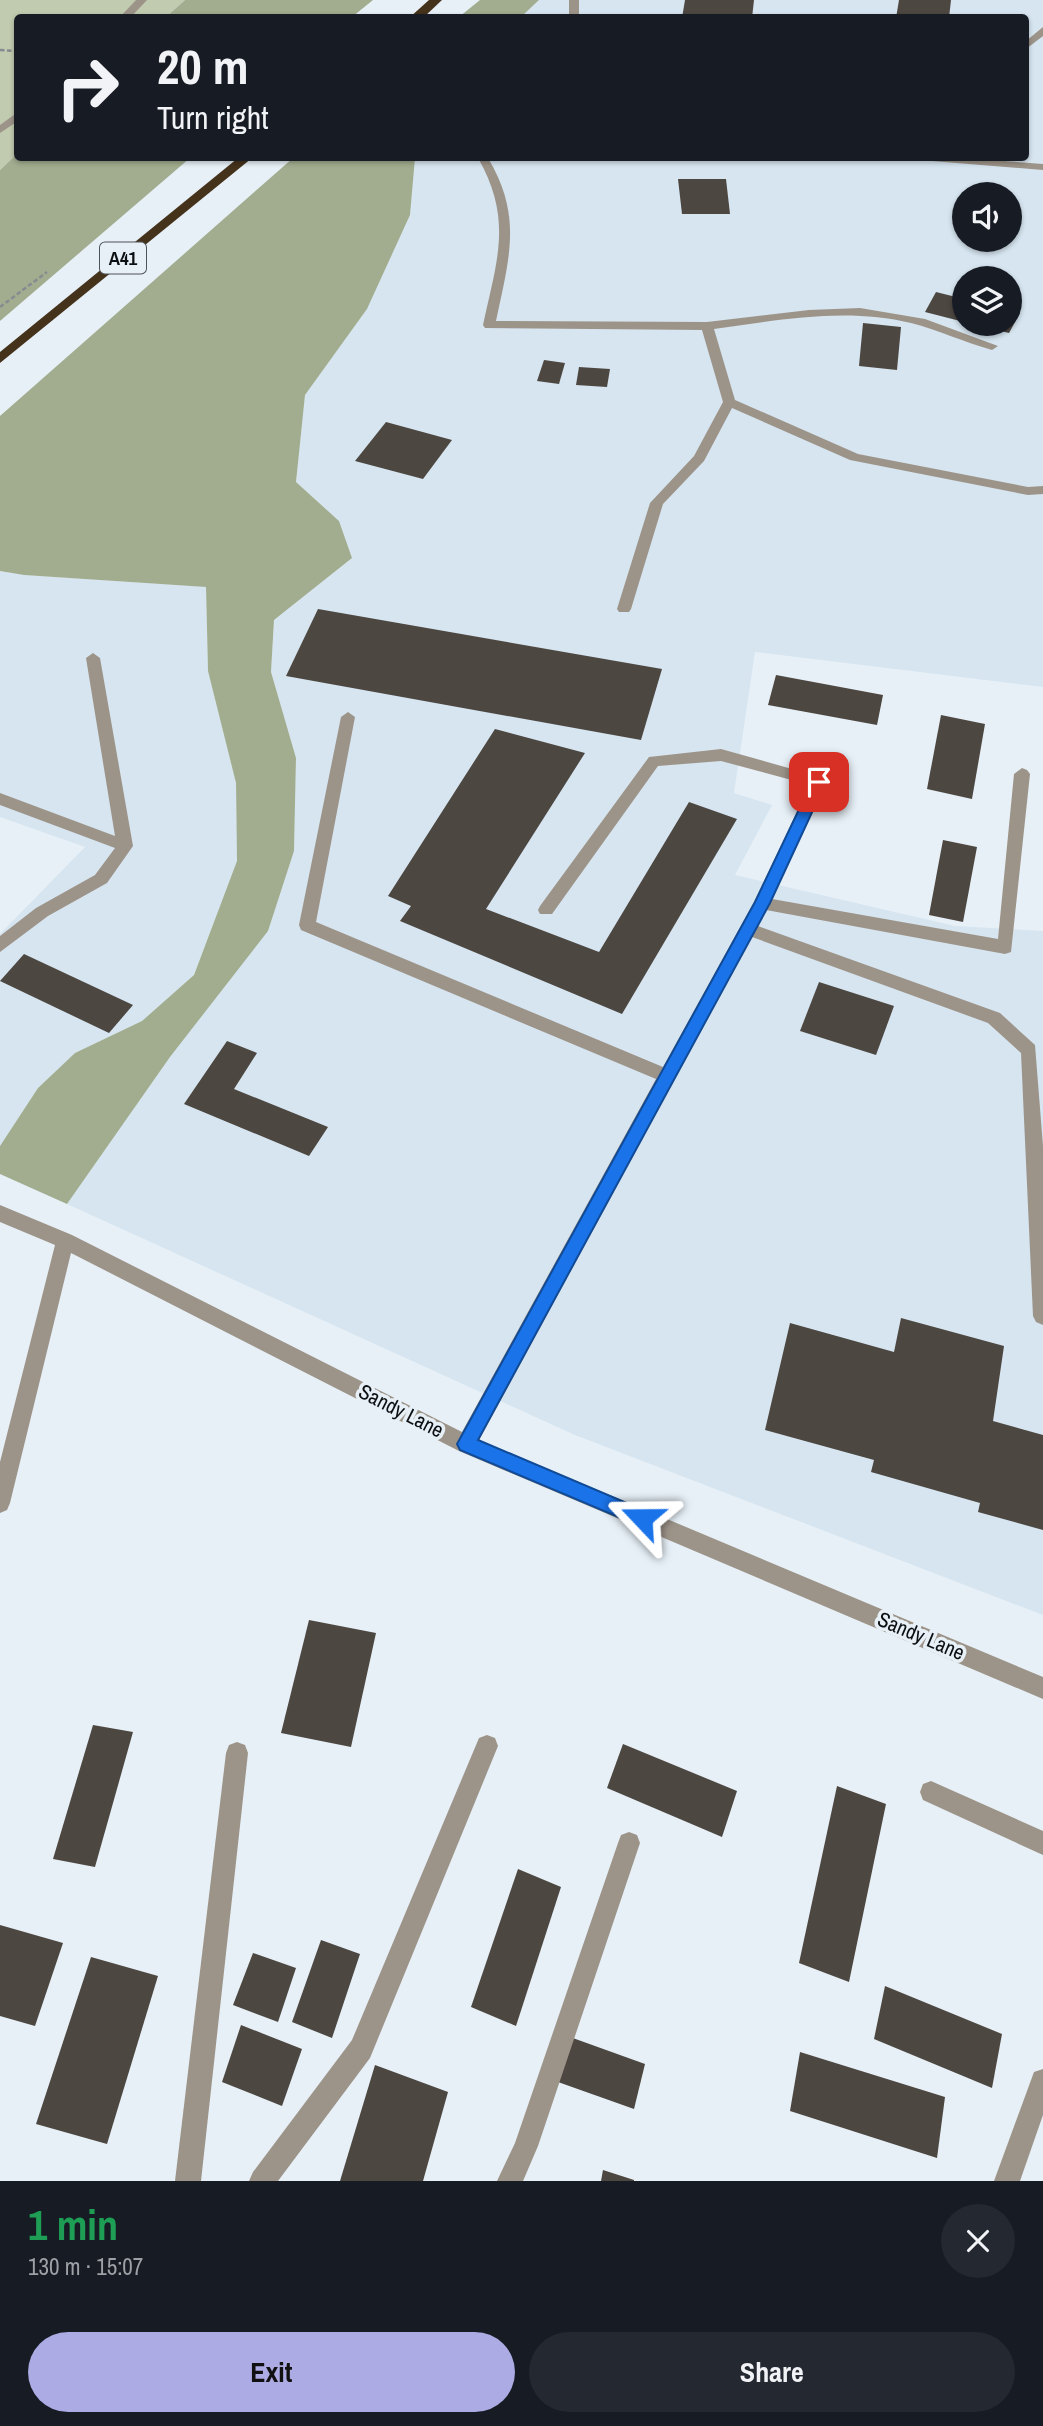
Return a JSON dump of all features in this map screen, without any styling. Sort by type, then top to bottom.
[{"type":"highway","points":[[420,14],[436,0]]},
{"type":"highway","name":"A41","points":[[0,359],[241,161]]},
{"type":"street","points":[[128,14],[142,0]]},
{"type":"street","points":[[1029,43],[1043,30]]},
{"type":"street","points":[[0,130],[14,118]]},
{"type":"street","points":[[485,161],[498,178],[506,208],[504,243],[489,324],[707,326],[806,312],[863,312],[910,319],[992,346]]},
{"type":"street","points":[[969,161],[1043,167]]},
{"type":"street","points":[[624,609],[657,503],[699,458],[729,402],[707,326]]},
{"type":"street","points":[[729,402],[855,457],[1028,491],[1043,490]]},
{"type":"street","points":[[0,945],[43,912],[101,879],[125,846],[93,658]]},
{"type":"street","points":[[348,717],[307,925],[669,1077]]},
{"type":"street","points":[[466,1444],[762,903],[819,782],[721,755],[654,761],[546,910]]},
{"type":"street","points":[[762,903],[1005,947],[1022,774]]},
{"type":"street","points":[[0,799],[125,846]]},
{"type":"street","points":[[746,928],[994,1018],[1029,1050],[1043,1317]]},
{"type":"street","name":"Sandy Lane","points":[[0,1213],[65,1241],[466,1444],[1043,1688]]},
{"type":"street","points":[[0,1503],[65,1241]]},
{"type":"street","points":[[262,2181],[361,2049],[487,1746]]},
{"type":"street","points":[[188,2181],[237,1753]]},
{"type":"street","points":[[931,1792],[1023,1832],[1043,1844]]},
{"type":"street","points":[[510,2181],[526,2146],[629,1843]]},
{"type":"street","points":[[1007,2181],[1043,2081]]},
{"type":"shaded area","points":[[539,0],[1043,0],[1043,687],[755,652],[734,793],[772,805],[735,875],[955,926],[1043,931],[1043,1615],[575,1435],[67,1204],[170,1057],[268,931],[294,851],[296,759],[271,672],[274,620],[352,558],[339,521],[296,482],[305,395],[367,309],[410,215],[415,161],[1029,161],[1029,14],[524,14]]},
{"type":"shaded area","points":[[0,571],[24,575],[206,587],[208,671],[236,783],[237,861],[194,975],[142,1021],[75,1053],[38,1088],[0,1146],[0,934],[85,847],[0,817]]},
{"type":"green space","points":[[0,0],[185,0],[169,14],[14,14],[14,157],[0,170]]},
{"type":"green space","points":[[185,0],[373,0],[356,14],[169,14]]},
{"type":"green space","points":[[480,0],[539,0],[524,14],[463,14]]},
{"type":"green space","points":[[14,157],[14,161],[187,161],[0,321],[0,170]]},
{"type":"green space","points":[[290,161],[415,161],[410,215],[367,309],[305,395],[296,482],[339,521],[352,558],[274,620],[271,672],[296,758],[294,851],[268,931],[170,1057],[67,1204],[0,1174],[0,1146],[38,1088],[75,1053],[142,1021],[194,975],[237,861],[236,783],[208,671],[206,587],[24,575],[0,571],[0,416]]},
{"type":"building","points":[[685,0],[754,0],[752,14],[683,14]]},
{"type":"building","points":[[899,0],[951,0],[949,14],[897,14]]},
{"type":"building","points":[[678,179],[726,179],[730,214],[682,214]]},
{"type":"building","points":[[936,292],[952,296],[952,319],[925,312]]},
{"type":"building","points":[[863,323],[901,327],[897,370],[859,366]]},
{"type":"building","points":[[544,360],[565,363],[559,384],[537,381]]},
{"type":"building","points":[[579,367],[610,369],[607,387],[576,385]]},
{"type":"building","points":[[386,422],[452,440],[423,479],[355,461]]},
{"type":"building","points":[[318,609],[662,669],[641,740],[286,676]]},
{"type":"building","points":[[776,675],[883,695],[877,725],[768,705]]},
{"type":"building","points":[[941,715],[985,724],[972,799],[927,789]]},
{"type":"building","points":[[495,729],[585,753],[486,909],[599,952],[689,802],[737,819],[622,1014],[400,921],[411,906],[388,896]]},
{"type":"building","points":[[943,840],[977,847],[963,922],[929,915]]},
{"type":"building","points":[[24,954],[133,1005],[109,1033],[0,981]]},
{"type":"building","points":[[819,982],[894,1006],[876,1055],[800,1031]]},
{"type":"building","points":[[227,1041],[257,1053],[234,1089],[328,1127],[309,1156],[184,1104]]},
{"type":"building","points":[[901,1318],[1004,1346],[993,1421],[1043,1435],[1043,1530],[978,1512],[980,1503],[871,1472],[874,1460],[765,1430],[790,1323],[894,1352]]},
{"type":"building","points":[[309,1620],[376,1633],[351,1747],[281,1733]]},
{"type":"building","points":[[93,1725],[133,1732],[95,1867],[53,1859]]},
{"type":"building","points":[[623,1744],[737,1791],[722,1837],[607,1788]]},
{"type":"building","points":[[837,1786],[886,1804],[849,1982],[799,1963]]},
{"type":"building","points":[[518,1869],[561,1887],[516,2026],[471,2007]]},
{"type":"building","points":[[0,1925],[63,1943],[35,2026],[0,2016]]},
{"type":"building","points":[[321,1940],[360,1954],[332,2038],[292,2022]]},
{"type":"building","points":[[253,1953],[296,1968],[278,2022],[233,2005]]},
{"type":"building","points":[[91,1957],[158,1976],[107,2144],[36,2124]]},
{"type":"building","points":[[885,1986],[1002,2034],[992,2088],[874,2039]]},
{"type":"building","points":[[241,2025],[302,2049],[282,2106],[222,2082]]},
{"type":"building","points":[[570,2037],[645,2064],[634,2109],[558,2082]]},
{"type":"building","points":[[800,2052],[945,2097],[937,2158],[790,2111]]},
{"type":"building","points":[[375,2065],[448,2092],[423,2181],[340,2181]]},
{"type":"building","points":[[603,2170],[634,2180],[634,2181],[601,2181]]},
{"type":"route","points":[[642,1518],[466,1444],[762,903],[819,782]]}]
